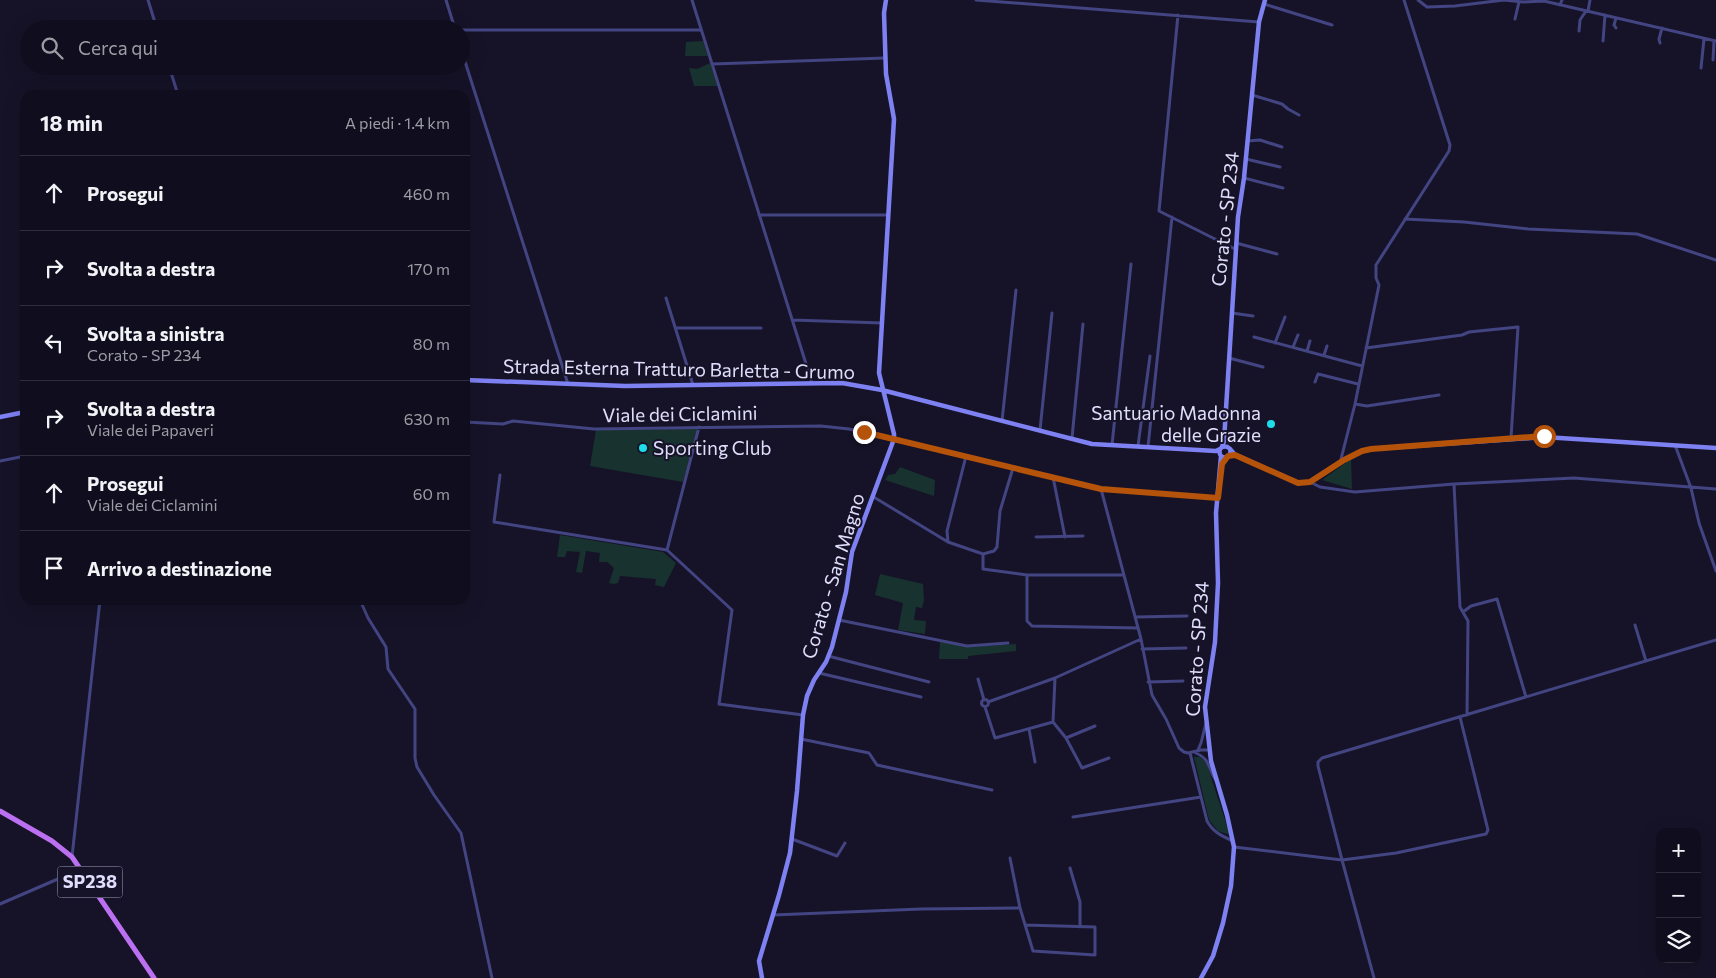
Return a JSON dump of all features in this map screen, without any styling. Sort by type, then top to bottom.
[{"type":"main road","points":[[886,0],[886,74],[894,119],[879,372],[894,439]]},
{"type":"main road","name":"Corato - SP 234","points":[[1201,978],[1213,956],[1223,923],[1230,886],[1234,847],[1209,750],[1205,707],[1215,642],[1218,583],[1216,513],[1224,441],[1238,217],[1246,159],[1258,22],[1264,2]]},
{"type":"main road","name":"Strada Esterna Tratturo Barletta - Grumo","points":[[470,380],[568,384],[692,385],[842,383],[882,390],[1092,444],[1223,452]]},
{"type":"main road","points":[[0,417],[20,413]]},
{"type":"main road","points":[[1223,452],[1235,455],[1298,483],[1310,482],[1362,451],[1371,449],[1544,436],[1716,448]]},
{"type":"main road","name":"Corato - San Magno","points":[[762,978],[759,961],[786,870],[792,838],[803,715],[807,696],[828,656],[846,592],[852,552],[894,439]]},
{"type":"main road","name":"SP238","points":[[0,811],[52,841],[72,858],[154,978]]},
{"type":"street","points":[[148,0],[154,20]]},
{"type":"street","points":[[446,0],[452,20]]},
{"type":"street","points":[[692,0],[812,384]]},
{"type":"street","points":[[976,0],[1258,22]]},
{"type":"street","points":[[1340,463],[1355,404],[1379,285],[1376,278],[1376,265],[1450,151],[1450,145],[1404,0]]},
{"type":"street","points":[[1418,0],[1427,7],[1455,6],[1504,0],[1518,2],[1544,1],[1715,41],[1713,60]]},
{"type":"street","points":[[1560,5],[1562,0]]},
{"type":"street","points":[[1579,31],[1580,20],[1587,11],[1590,0]]},
{"type":"street","points":[[1264,2],[1332,25]]},
{"type":"street","points":[[1514,19],[1518,2]]},
{"type":"street","points":[[1178,15],[1159,210],[1236,246],[1277,254]]},
{"type":"street","points":[[1603,41],[1606,15]]},
{"type":"street","points":[[1616,18],[1614,25],[1616,28]]},
{"type":"street","points":[[1660,43],[1659,39],[1662,28]]},
{"type":"street","points":[[470,30],[701,30]]},
{"type":"street","points":[[1701,68],[1704,38]]},
{"type":"street","points":[[712,64],[885,58]]},
{"type":"street","points":[[172,75],[176,90]]},
{"type":"street","points":[[469,75],[568,384]]},
{"type":"street","points":[[1252,95],[1282,104],[1300,114]]},
{"type":"street","points":[[1247,141],[1260,140],[1282,147]]},
{"type":"street","points":[[1246,159],[1280,167]]},
{"type":"street","points":[[1244,178],[1283,188]]},
{"type":"street","points":[[759,215],[888,215]]},
{"type":"street","points":[[1148,448],[1172,217]]},
{"type":"street","points":[[1405,219],[1464,222],[1528,229],[1636,234],[1716,260]]},
{"type":"street","points":[[1112,446],[1131,264]]},
{"type":"street","points":[[1002,421],[1016,290]]},
{"type":"street","points":[[666,298],[692,385]]},
{"type":"street","points":[[1231,313],[1253,316]]},
{"type":"street","points":[[1040,431],[1052,314]]},
{"type":"street","points":[[1275,343],[1285,318]]},
{"type":"street","points":[[792,320],[882,323]]},
{"type":"street","points":[[1072,439],[1083,324]]},
{"type":"street","points":[[1366,348],[1462,335],[1469,332],[1518,327],[1511,438]]},
{"type":"street","points":[[676,328],[761,328]]},
{"type":"street","points":[[1293,347],[1298,335]]},
{"type":"street","points":[[1254,337],[1362,366]]},
{"type":"street","points":[[1307,351],[1310,341]]},
{"type":"street","points":[[1324,355],[1327,346]]},
{"type":"street","points":[[1138,447],[1150,356]]},
{"type":"street","points":[[1228,358],[1263,367]]},
{"type":"street","points":[[1315,382],[1318,374],[1358,384]]},
{"type":"street","points":[[1355,404],[1367,406],[1439,396]]},
{"type":"street","name":"Viale dei Ciclamini","points":[[470,422],[503,424],[512,422],[594,429],[821,426],[849,429],[894,439],[1101,489],[1218,498]]},
{"type":"street","points":[[667,550],[699,428]]},
{"type":"street","points":[[1675,445],[1691,488],[1699,523],[1716,571]]},
{"type":"street","points":[[948,542],[947,531],[966,456]]},
{"type":"street","points":[[0,461],[20,457]]},
{"type":"street","points":[[872,496],[948,542],[983,554],[994,551],[997,547],[1000,511],[1013,468]]},
{"type":"street","points":[[500,475],[494,522],[667,550],[732,610],[719,704],[803,715]]},
{"type":"street","points":[[1052,477],[1065,537]]},
{"type":"street","points":[[1310,482],[1320,487],[1355,492],[1454,484],[1574,478],[1716,489]]},
{"type":"street","points":[[1454,484],[1460,607],[1468,621],[1467,715]]},
{"type":"street","points":[[1101,489],[1141,639],[1152,695],[1166,719],[1179,748],[1184,752],[1190,753],[1209,750]]},
{"type":"street","points":[[1036,537],[1083,536]]},
{"type":"street","points":[[983,554],[983,570],[1027,575],[1124,575]]},
{"type":"street","points":[[1027,575],[1027,621],[1032,626],[1138,628]]},
{"type":"street","points":[[1463,612],[1471,606],[1497,599],[1526,697]]},
{"type":"street","points":[[72,858],[99,605]]},
{"type":"street","points":[[362,605],[386,647],[388,668],[416,709],[415,749],[417,767],[461,833],[492,978]]},
{"type":"street","points":[[1135,617],[1187,616]]},
{"type":"street","points":[[838,620],[967,646],[1008,643]]},
{"type":"street","points":[[1635,625],[1646,661]]},
{"type":"street","points":[[1053,722],[995,738],[985,707],[982,704],[1055,678],[1141,639]]},
{"type":"street","points":[[1374,978],[1318,766],[1318,762],[1322,758],[1716,640]]},
{"type":"street","points":[[1142,648],[1186,648]]},
{"type":"street","points":[[828,656],[928,682]]},
{"type":"street","points":[[820,673],[921,697]]},
{"type":"street","points":[[1055,678],[1053,722],[1066,738],[1082,768],[1109,758]]},
{"type":"street","points":[[978,679],[986,701]]},
{"type":"street","points":[[1148,682],[1183,681]]},
{"type":"street","points":[[1234,847],[1342,860],[1396,854],[1482,836],[1488,832],[1460,717]]},
{"type":"street","points":[[1196,752],[1202,744],[1206,722]]},
{"type":"street","points":[[1066,738],[1095,726]]},
{"type":"street","points":[[1029,729],[1035,762]]},
{"type":"street","points":[[801,739],[868,753],[877,765],[992,790]]},
{"type":"street","points":[[1196,752],[1204,756],[1211,773],[1216,779]]},
{"type":"street","points":[[1190,753],[1210,828],[1233,841]]},
{"type":"street","points":[[1073,817],[1201,797]]},
{"type":"street","points":[[792,838],[837,856],[845,843]]},
{"type":"street","points":[[1010,858],[1020,908],[1033,950],[1095,955],[1095,927],[1026,925]]},
{"type":"street","points":[[1070,868],[1080,902],[1080,927]]},
{"type":"street","points":[[0,904],[81,869]]},
{"type":"street","points":[[773,915],[921,909],[1020,908]]},
{"type":"green space","points":[[703,41],[708,56],[685,56],[686,42]]},
{"type":"green space","points":[[710,63],[718,86],[694,86],[689,68],[697,69]]},
{"type":"green space","name":"Sporting Club","points":[[698,429],[683,482],[590,466],[596,430]]},
{"type":"green space","points":[[1351,459],[1352,489],[1322,480]]},
{"type":"green space","points":[[900,467],[935,480],[934,496],[885,480],[888,475],[895,474]]},
{"type":"green space","points":[[560,535],[663,552],[676,563],[664,587],[655,585],[656,579],[620,576],[618,583],[609,583],[614,568],[607,562],[599,562],[600,553],[586,551],[582,573],[576,572],[580,552],[567,551],[565,557],[557,557]]},
{"type":"green space","points":[[880,574],[923,584],[924,600],[922,608],[916,607],[914,620],[926,621],[925,634],[898,630],[903,603],[875,595]]},
{"type":"green space","points":[[940,642],[968,647],[1016,644],[1016,651],[968,656],[968,659],[939,659]]},
{"type":"green space","points":[[1194,757],[1200,757],[1206,762],[1230,835],[1218,831],[1209,820]]},
{"type":"place","name":"Santuario Madonna delle Grazie","points":[[1271,424]]},
{"type":"place","name":"Sporting Club","points":[[643,448]]},
{"type":"route","points":[[864,432],[1101,489],[1218,498],[1222,464],[1228,456],[1235,455],[1298,483],[1310,482],[1344,460],[1362,451],[1371,449],[1544,436]]}]
